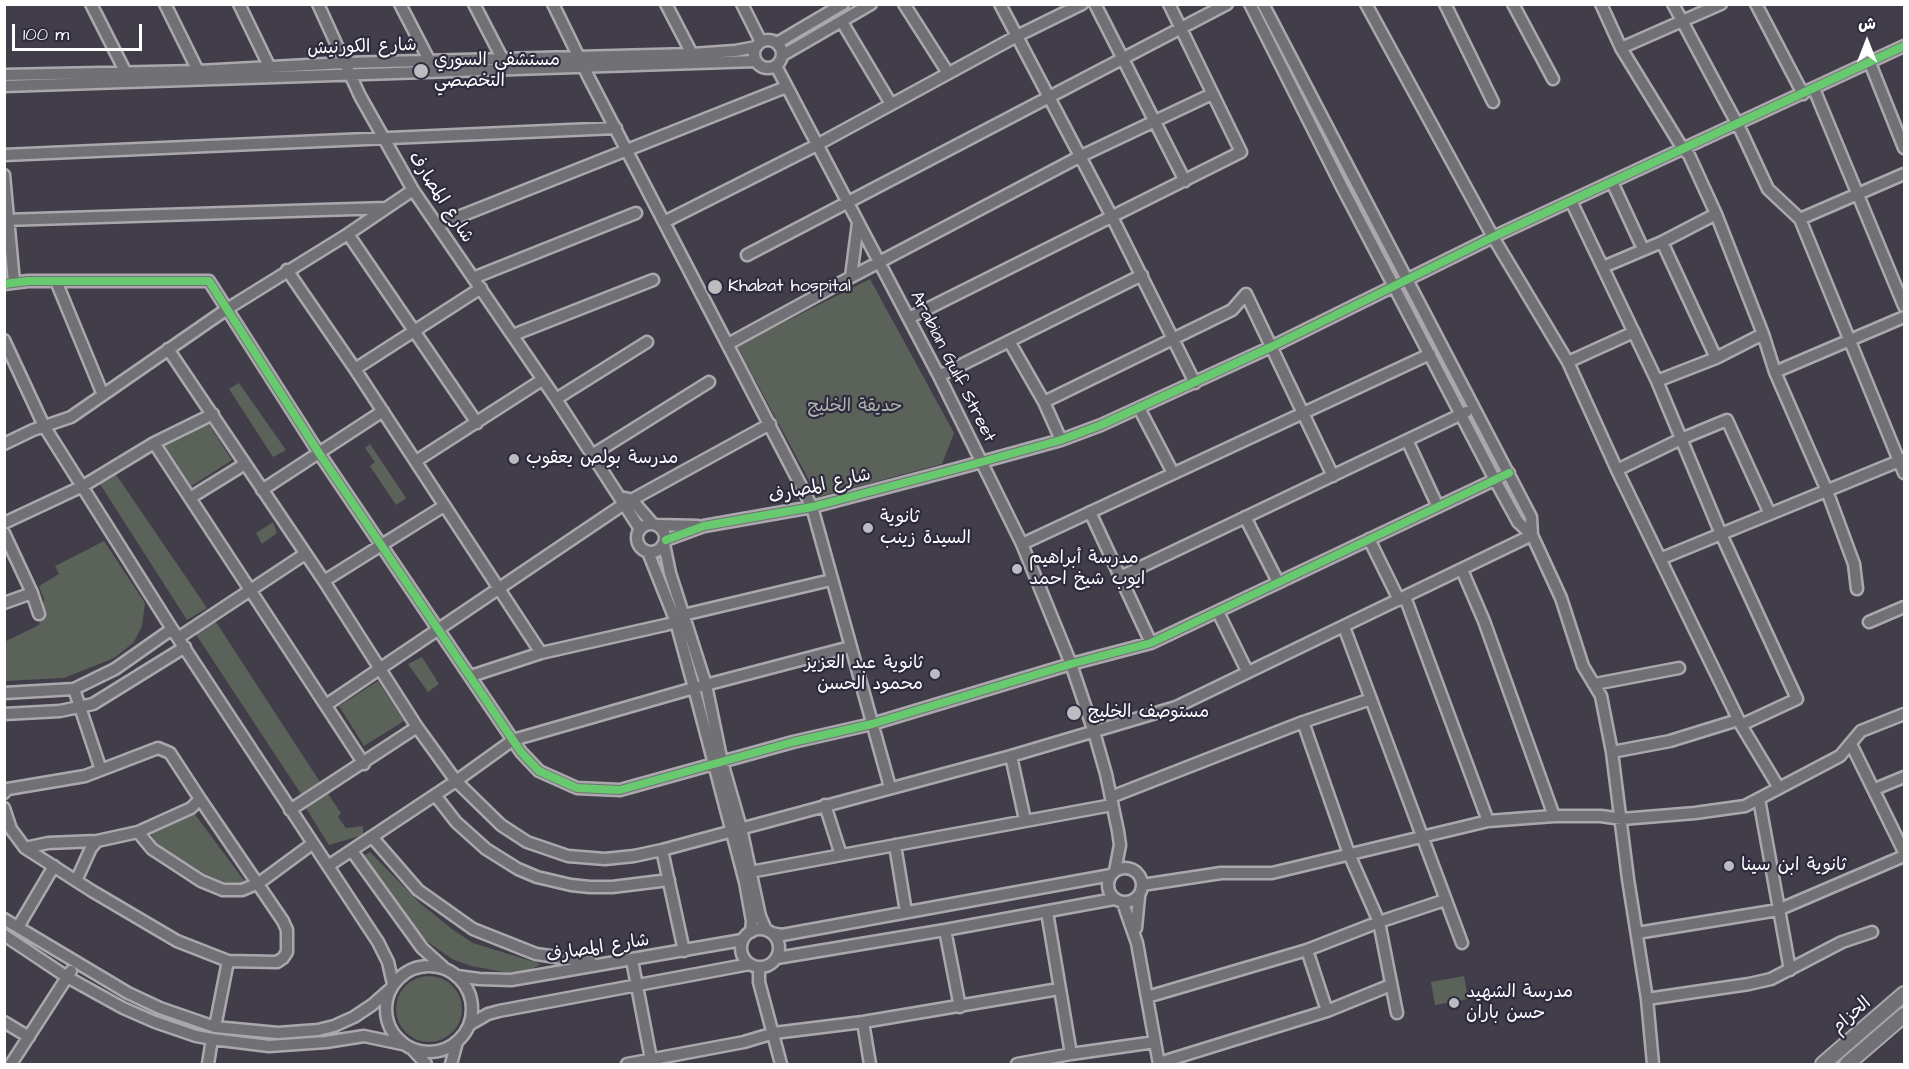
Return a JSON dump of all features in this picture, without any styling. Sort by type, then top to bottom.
[{"type":"main road","name":"الحزام","points":[[1822,1065],[1905,994]]},
{"type":"main road","points":[[1847,1065],[1905,1015]]},
{"type":"street","points":[[91,4],[126,73]]},
{"type":"street","points":[[165,4],[198,71]]},
{"type":"street","points":[[239,4],[270,68]]},
{"type":"street","name":"شارع المصارف","points":[[318,4],[383,139],[413,190],[556,399],[616,495],[628,502]]},
{"type":"street","points":[[400,4],[430,62]]},
{"type":"street","points":[[474,4],[503,60]]},
{"type":"street","points":[[553,4],[812,507],[890,787]]},
{"type":"street","points":[[666,4],[692,54]]},
{"type":"street","points":[[742,4],[758,44],[754,55],[756,61],[766,68],[776,66],[783,54],[870,4]]},
{"type":"street","points":[[777,43],[843,4]]},
{"type":"street","points":[[904,4],[948,73]]},
{"type":"street","points":[[1000,4],[1112,216],[1195,383]]},
{"type":"street","points":[[664,222],[817,145],[1017,36],[1082,4]]},
{"type":"street","points":[[1095,4],[1185,181]]},
{"type":"street","points":[[909,318],[1241,152],[1169,4]]},
{"type":"street","points":[[747,255],[1227,4]]},
{"type":"street","points":[[1250,4],[1495,480],[1518,522],[1532,535]]},
{"type":"street","points":[[1263,4],[1531,518],[1532,535],[1561,598],[1583,666],[1595,684],[1604,707],[1647,999],[1653,1065]]},
{"type":"street","points":[[1366,4],[1493,237],[1568,362],[1617,470],[1739,723],[1779,788]]},
{"type":"street","points":[[1445,4],[1493,102]]},
{"type":"street","points":[[1513,4],[1553,80]]},
{"type":"street","points":[[1601,4],[1621,48],[1683,149],[1689,155],[1716,214],[1763,334],[1775,372],[1827,491],[1854,564],[1857,589]]},
{"type":"street","points":[[1672,4],[1737,124],[1768,189],[1800,219],[1902,460],[1905,473]]},
{"type":"street","points":[[1621,48],[1721,4]]},
{"type":"street","points":[[1756,4],[1803,94]]},
{"type":"street","points":[[842,22],[891,104]]},
{"type":"street","points":[[758,44],[769,40],[777,43],[783,54]]},
{"type":"street","name":"شارع الكورنيش","points":[[4,86],[430,62],[503,60],[582,62],[735,51],[758,44]]},
{"type":"street","name":"شارع المصارف","points":[[655,524],[704,526],[812,507],[1061,440],[1195,383],[1493,237],[1905,46]]},
{"type":"street","name":"شارع الكورنيش","points":[[4,75],[582,62],[756,61]]},
{"type":"street","points":[[1870,63],[1905,148]]},
{"type":"street","name":"Arabian Gulf Street","points":[[776,66],[939,376],[1022,544],[1071,664],[1094,732],[1112,801],[1120,844],[1107,887],[1118,901],[1137,943]]},
{"type":"street","points":[[438,225],[786,87]]},
{"type":"street","points":[[1814,89],[1905,306]]},
{"type":"street","points":[[728,344],[1079,157],[1212,94]]},
{"type":"street","points":[[4,155],[616,128]]},
{"type":"street","points":[[1800,219],[1905,174]]},
{"type":"street","points":[[4,175],[9,283],[209,281],[320,453],[520,752],[539,771],[577,788],[620,790],[793,742],[872,724],[1071,664],[1151,643],[1509,473]]},
{"type":"street","points":[[1612,182],[1643,249]]},
{"type":"street","points":[[4,444],[70,417],[227,309],[348,234],[413,190]]},
{"type":"street","points":[[1571,201],[1658,381],[1721,534],[1797,699],[1739,723],[1670,741],[1612,752]]},
{"type":"street","points":[[7,220],[386,208]]},
{"type":"street","points":[[473,278],[636,213]]},
{"type":"street","points":[[1603,267],[1662,242],[1716,214]]},
{"type":"street","points":[[851,277],[858,223]]},
{"type":"street","points":[[348,234],[477,423]]},
{"type":"street","points":[[1662,242],[1716,358]]},
{"type":"street","points":[[287,270],[542,653]]},
{"type":"street","points":[[939,376],[1142,275]]},
{"type":"street","points":[[513,335],[653,280]]},
{"type":"street","points":[[56,281],[103,395]]},
{"type":"street","points":[[355,369],[481,288]]},
{"type":"street","points":[[1044,402],[1232,310],[1246,294],[1333,476]]},
{"type":"street","points":[[1775,372],[1905,317]]},
{"type":"street","points":[[1568,362],[1634,332]]},
{"type":"street","points":[[1658,381],[1716,358],[1763,334]]},
{"type":"street","points":[[4,340],[44,426],[178,638],[378,942],[388,962],[391,987],[385,1003],[385,1016],[393,1034],[402,1044]]},
{"type":"street","points":[[1009,341],[1044,402],[1061,440]]},
{"type":"street","points":[[556,399],[647,342]]},
{"type":"street","points":[[168,349],[324,581],[417,727],[456,782],[501,825],[527,842],[567,856],[605,859],[662,850],[1011,756],[1176,707],[1532,535]]},
{"type":"street","points":[[1022,544],[1430,354]]},
{"type":"street","points":[[416,462],[542,380]]},
{"type":"street","points":[[592,455],[709,382]]},
{"type":"street","points":[[1139,408],[1173,473]]},
{"type":"street","points":[[1120,577],[1474,408]]},
{"type":"street","points":[[262,490],[383,411]]},
{"type":"street","points":[[4,522],[83,486],[154,443],[213,414]]},
{"type":"street","points":[[1617,470],[1727,420],[1770,514]]},
{"type":"street","points":[[326,705],[628,502],[770,424]]},
{"type":"street","points":[[1407,440],[1438,507]]},
{"type":"street","points":[[154,443],[364,764]]},
{"type":"street","points":[[1660,559],[1902,460]]},
{"type":"street","points":[[189,498],[245,464]]},
{"type":"street","points":[[628,502],[664,531],[694,688],[750,872],[760,916],[769,932],[776,937],[779,948],[777,958]]},
{"type":"street","points":[[628,502],[640,529],[638,543],[648,552],[658,572],[706,685],[718,763]]},
{"type":"street","points":[[324,581],[444,506]]},
{"type":"street","points":[[1090,512],[1151,643]]},
{"type":"street","points":[[1245,518],[1278,582]]},
{"type":"street","points":[[640,529],[655,524]]},
{"type":"street","name":"شارع المصارف","points":[[665,542],[704,526]]},
{"type":"street","points":[[4,533],[32,593],[39,614]]},
{"type":"street","points":[[1370,539],[1402,599],[1488,821]]},
{"type":"street","points":[[648,552],[658,550],[665,542]]},
{"type":"street","points":[[4,714],[60,711],[93,704],[178,638],[305,554]]},
{"type":"street","points":[[1462,570],[1484,621],[1554,816]]},
{"type":"street","points":[[471,676],[542,653],[831,580]]},
{"type":"street","points":[[4,603],[32,593]]},
{"type":"street","points":[[1869,622],[1905,607]]},
{"type":"street","points":[[1218,612],[1247,671]]},
{"type":"street","points":[[1344,627],[1461,943]]},
{"type":"street","points":[[4,693],[74,689],[178,638]]},
{"type":"street","points":[[328,866],[456,782],[513,740],[694,688],[850,647]]},
{"type":"street","points":[[1595,684],[1679,668]]},
{"type":"street","points":[[74,689],[100,770]]},
{"type":"street","points":[[750,872],[1025,820],[1112,801],[1303,722],[1371,699]]},
{"type":"street","points":[[1142,885],[1221,873],[1272,873],[1488,821],[1554,816],[1601,816],[1622,819],[1745,806],[1840,756],[1861,731],[1905,714]]},
{"type":"street","points":[[1303,722],[1349,854],[1379,922],[1397,1013]]},
{"type":"street","points":[[290,810],[364,764],[417,727]]},
{"type":"street","points":[[1637,933],[1778,910],[1905,854],[1851,744]]},
{"type":"street","points":[[4,793],[8,789],[85,776],[158,748],[170,753],[259,883],[287,930],[287,952],[277,962],[228,961],[177,940],[24,848],[11,829],[4,808]]},
{"type":"street","points":[[1011,756],[1025,820]]},
{"type":"street","points":[[1875,789],[1905,777]]},
{"type":"street","points":[[435,795],[456,822],[486,849],[518,869],[537,877],[590,887],[612,887],[669,880]]},
{"type":"street","points":[[24,848],[48,843],[97,841],[138,832],[191,808],[200,799]]},
{"type":"street","points":[[1759,799],[1790,970]]},
{"type":"street","points":[[825,805],[841,855]]},
{"type":"street","points":[[737,829],[752,932]]},
{"type":"street","name":"Arabian Gulf Street","points":[[1118,831],[1133,870],[1138,874],[1142,885],[1136,912],[1137,943],[1159,1064]]},
{"type":"street","points":[[138,832],[152,849],[201,881],[224,890],[242,890],[259,883],[312,843]]},
{"type":"street","points":[[372,837],[418,890],[473,929],[536,954],[603,964]]},
{"type":"street","points":[[76,881],[91,848],[97,841]]},
{"type":"street","points":[[895,845],[906,912]]},
{"type":"street","points":[[662,850],[684,951]]},
{"type":"street","points":[[352,851],[422,948],[466,986],[471,999],[472,1012],[469,1024],[457,1042],[451,1065]]},
{"type":"street","points":[[18,927],[54,866]]},
{"type":"street","points":[[781,1065],[755,965],[742,952],[742,940],[752,932],[782,935],[1113,873],[1127,868],[1133,870]]},
{"type":"street","points":[[469,1024],[478,1018],[499,1011],[637,985],[755,965],[769,965],[777,958],[1047,912],[1118,901],[1129,902],[1138,897]]},
{"type":"street","points":[[1147,997],[1307,950],[1445,900]]},
{"type":"street","points":[[1047,912],[1071,1054]]},
{"type":"street","points":[[4,919],[76,963],[145,1001],[215,1027],[278,1033],[318,1030],[334,1026],[372,1005],[408,971],[420,966],[446,969]]},
{"type":"street","points":[[945,930],[960,1007]]},
{"type":"street","points":[[1647,999],[1771,979],[1842,942],[1872,932]]},
{"type":"street","points":[[4,935],[67,976],[123,1008],[155,1022],[212,1040],[269,1046],[326,1042],[364,1036],[402,1044],[412,1049],[433,1052],[448,1048],[457,1042]]},
{"type":"street","name":"شارع المصارف","points":[[457,976],[511,980],[742,940]]},
{"type":"street","points":[[1307,950],[1327,1011]]},
{"type":"street","points":[[632,960],[651,1062]]},
{"type":"street","points":[[215,1027],[228,961]]},
{"type":"street","points":[[11,1065],[76,963]]},
{"type":"street","points":[[1159,1064],[1327,1011],[1391,985]]},
{"type":"street","points":[[627,1065],[744,1042],[774,1033],[863,1022],[1059,989]]},
{"type":"street","points":[[4,1022],[29,1037]]},
{"type":"street","points":[[863,1022],[870,1065]]},
{"type":"street","points":[[207,1065],[212,1040]]},
{"type":"street","points":[[1017,1065],[1071,1054],[1155,1042]]},
{"type":"street","points":[[412,1049],[426,1065]]},
{"type":"green space","name":"حديقة الخليج","points":[[870,279],[954,433],[942,464],[818,497],[737,346]]},
{"type":"green space","points":[[239,383],[286,450],[273,457],[229,389]]},
{"type":"green space","points":[[205,418],[232,460],[190,487],[163,445]]},
{"type":"green space","points":[[370,444],[406,498],[396,505],[370,466],[375,462],[365,448]]},
{"type":"green space","points":[[115,473],[207,608],[187,620],[98,481]]},
{"type":"green space","points":[[273,522],[277,533],[262,544],[256,533]]},
{"type":"green space","points":[[104,541],[145,603],[142,626],[134,642],[114,658],[64,678],[5,681],[4,642],[39,625],[44,599],[39,586],[59,574],[55,566]]},
{"type":"green space","points":[[216,622],[320,782],[301,794],[195,633]]},
{"type":"green space","points":[[422,657],[439,684],[428,692],[408,664]]},
{"type":"green space","points":[[378,681],[404,721],[364,746],[339,706]]},
{"type":"green space","points":[[326,791],[341,813],[338,817],[346,828],[363,826],[363,835],[329,845],[304,805]]},
{"type":"green space","points":[[194,813],[246,883],[237,886],[205,876],[157,846],[151,834]]},
{"type":"green space","points":[[370,852],[421,904],[473,943],[541,964],[530,970],[514,974],[471,966],[452,959],[422,938],[360,857]]},
{"type":"green space","points":[[429,976],[442,978],[452,986],[460,996],[462,1009],[460,1022],[452,1032],[442,1040],[429,1042],[416,1040],[406,1032],[398,1022],[396,1009],[398,996],[406,986],[416,978]]},
{"type":"green space","points":[[1464,976],[1468,999],[1435,1005],[1431,982]]},
{"type":"cycle path","points":[[666,540],[704,526],[812,507],[956,469],[1061,440],[1101,425],[1271,347],[1493,237],[1904,46]]},
{"type":"cycle path","points":[[4,284],[28,281],[209,281],[319,453],[521,752],[539,771],[577,788],[620,790],[793,742],[872,724],[1071,664],[1151,643],[1509,473]]},
{"type":"place","name":"مستشفى السوري التخصصي","points":[[421,71]]},
{"type":"place","name":"Khabat hospital","points":[[715,287]]},
{"type":"place","name":"مدرسة بولص يعقوب","points":[[514,459]]},
{"type":"place","name":"ثانوية السيدة زينب","points":[[868,528]]},
{"type":"place","name":"مدرسة أبراهيم ايوب شيخ احمد","points":[[1017,569]]},
{"type":"place","name":"ثانوية عبد العزيز محمود الحسن","points":[[935,674]]},
{"type":"place","name":"مستوصف الخليج","points":[[1074,713]]},
{"type":"place","name":"ثانوية ابن سينا","points":[[1729,866]]},
{"type":"place","name":"مدرسة الشهيد حسن باران","points":[[1454,1003]]}]
